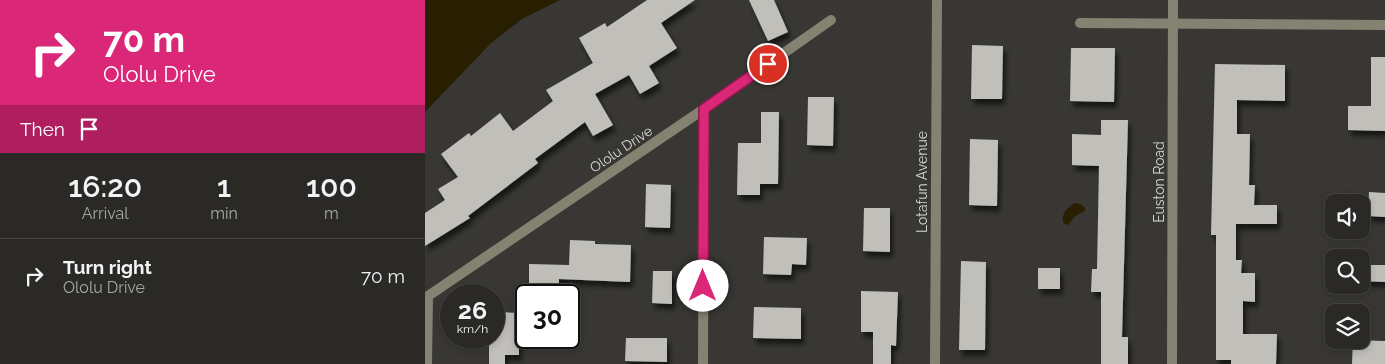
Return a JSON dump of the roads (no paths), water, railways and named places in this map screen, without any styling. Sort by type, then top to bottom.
[{"type":"street","name":"Lotafun Avenue","points":[[935,364],[937,0]]},
{"type":"street","name":"Euston Road","points":[[1172,364],[1173,0]]},
{"type":"street","name":"Ololu Drive","points":[[426,297],[704,109],[831,20]]},
{"type":"street","points":[[1080,23],[1385,25]]},
{"type":"street","points":[[703,364],[704,109]]},
{"type":"street","points":[[426,297],[427,364]]}]
